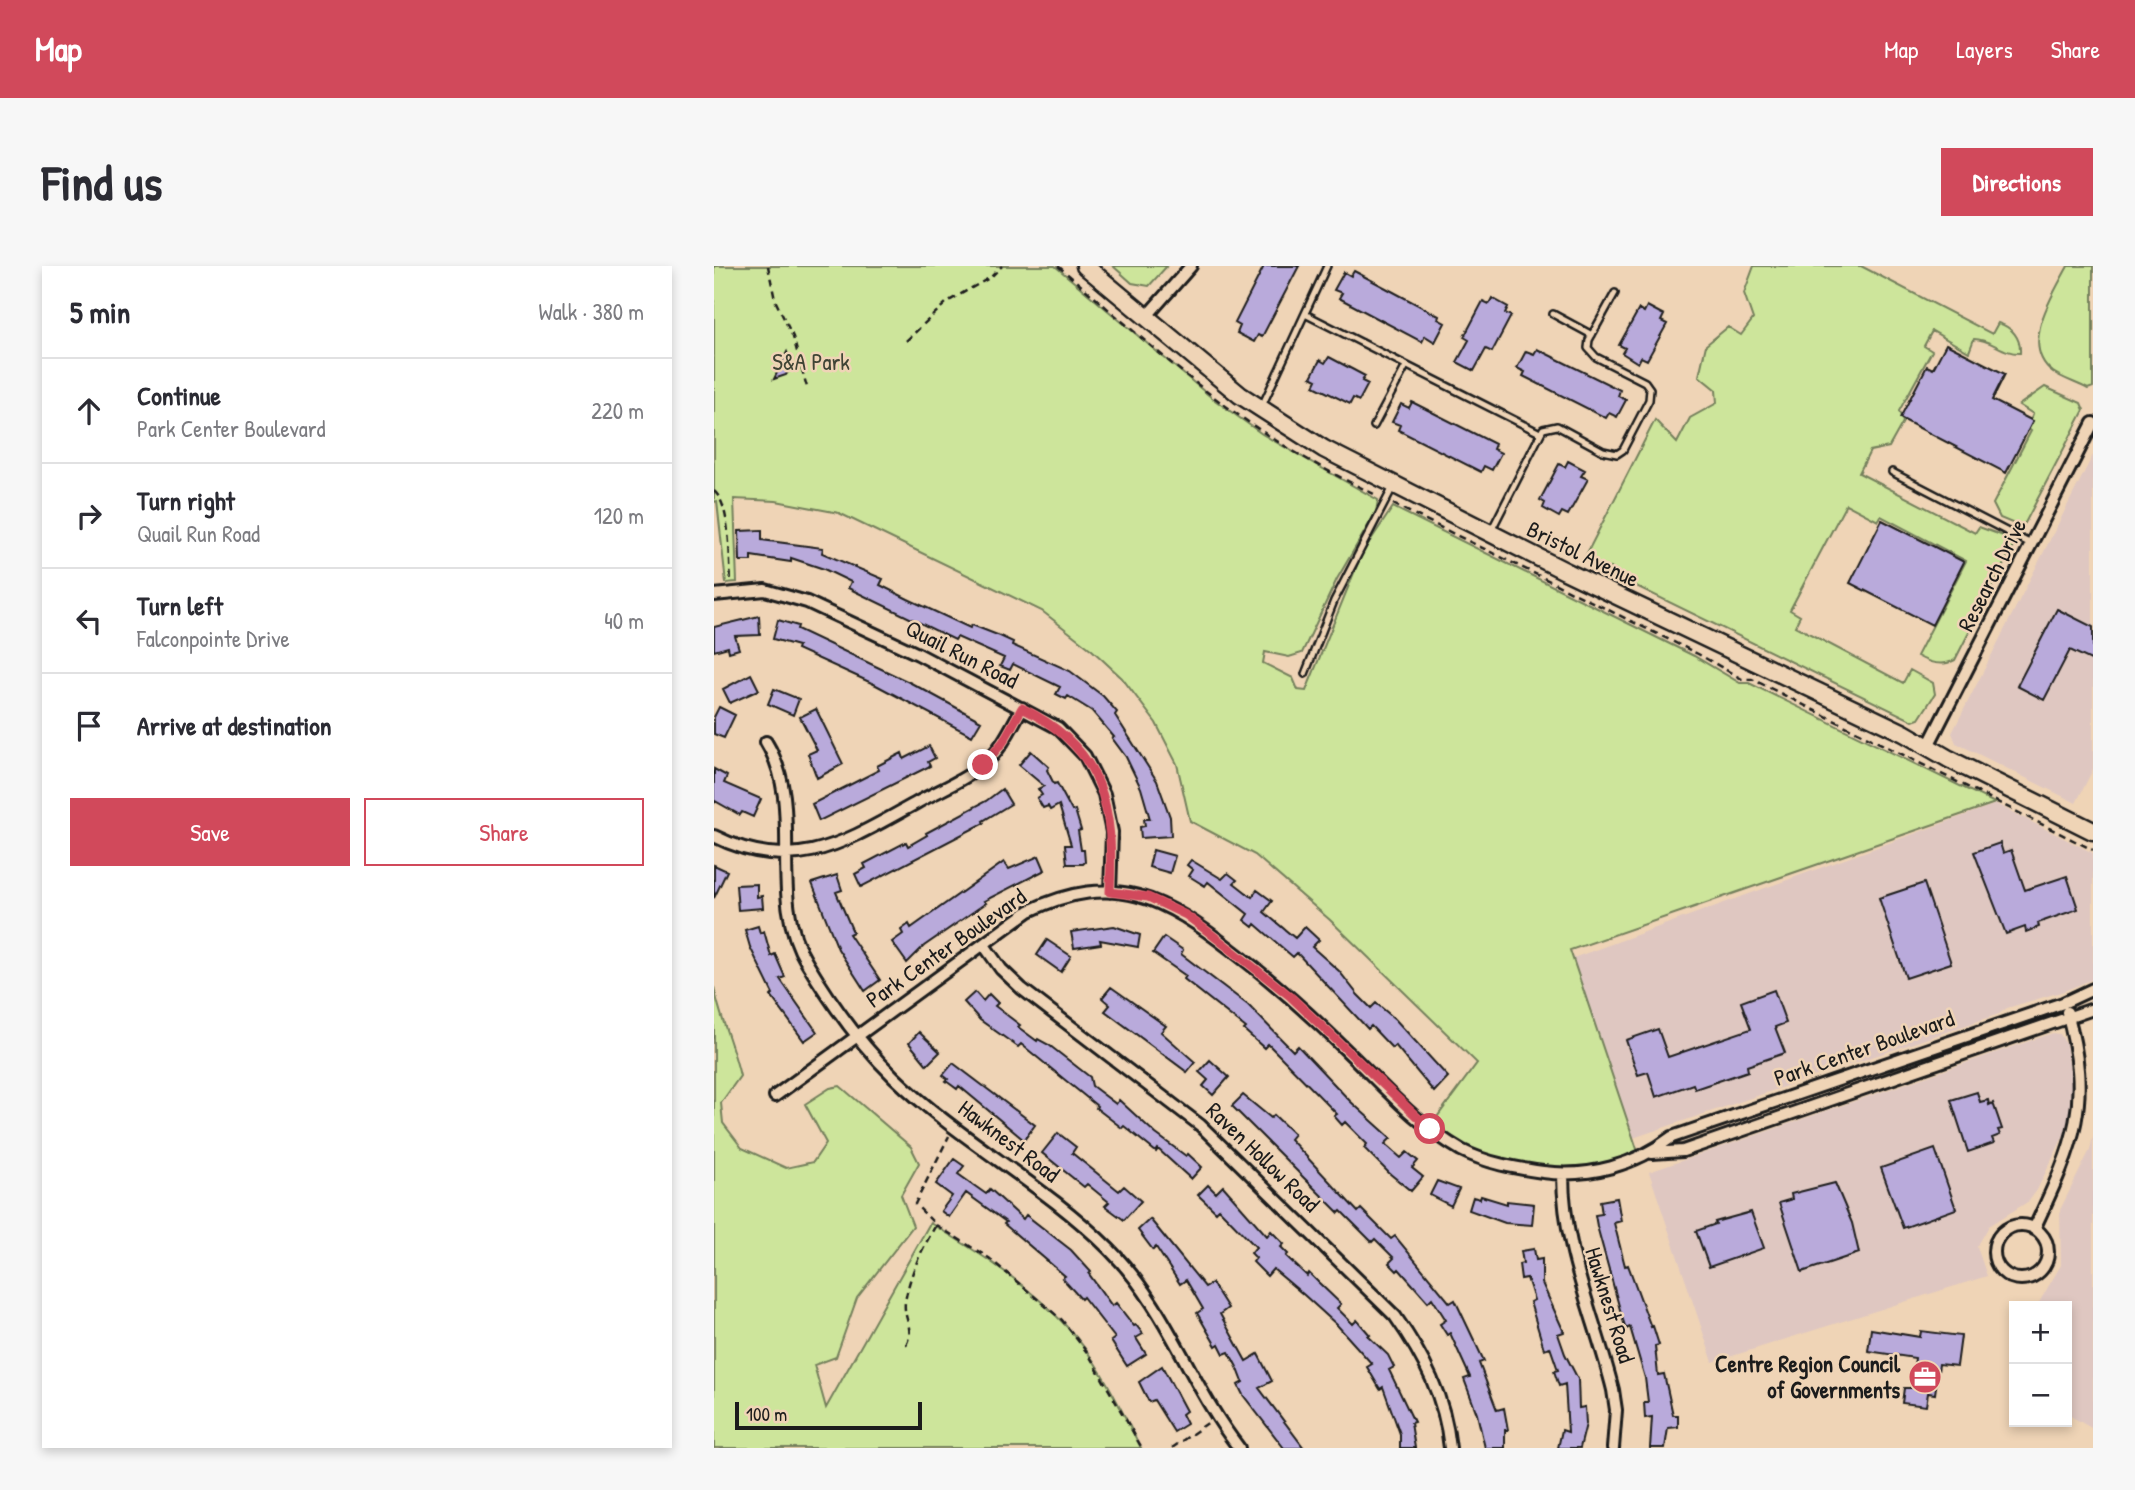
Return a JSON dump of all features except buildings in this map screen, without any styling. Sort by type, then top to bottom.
[{"type":"street","name":"Bristol Avenue","points":[[1085,266],[1260,410],[1394,486],[1821,696],[1863,712],[2093,831]]},
{"type":"street","points":[[1146,317],[1191,266]]},
{"type":"street","name":"Research Drive","points":[[1927,746],[2093,423]]},
{"type":"street","name":"Quail Run Road","points":[[714,594],[751,589],[799,598],[1022,708],[1067,737],[1085,757],[1099,781],[1108,807],[1112,832],[1110,892]]},
{"type":"street","points":[[714,836],[747,849],[786,856],[818,851],[844,842],[972,773],[996,751],[1022,708]]},
{"type":"street","name":"Hawknest Road","points":[[766,742],[782,777],[789,914],[799,945],[812,971],[859,1036],[908,1090],[1064,1209],[1116,1257],[1163,1317],[1239,1448]]},
{"type":"street","name":"Park Center Boulevard","points":[[775,1096],[1030,911],[1055,899],[1081,893],[1110,892],[1148,897],[1186,915],[1290,996],[1413,1115],[1458,1148],[1502,1164],[1563,1174],[1614,1167],[1652,1153],[1683,1151],[2093,1009]]},
{"type":"street","name":"Raven Hollow Road","points":[[984,944],[1001,969],[1022,989],[1200,1125],[1387,1308],[1414,1342],[1427,1366],[1442,1406],[1450,1448]]},
{"type":"street","name":"Park Center Boulevard","points":[[1652,1153],[1672,1136],[2063,1003],[2093,989]]},
{"type":"street","points":[[2034,1229],[2075,1144],[2083,1118],[2083,1065],[2063,1003]]},
{"type":"street","name":"Hawknest Road","points":[[1563,1174],[1565,1224],[1574,1265],[1613,1390],[1616,1410],[1613,1448]]},
{"type":"street","points":[[2013,1227],[2034,1229],[2043,1237],[2047,1249],[2043,1266],[2029,1278],[2017,1279],[2006,1274],[1995,1260],[1997,1241],[2013,1227]]},
{"type":"lane","points":[[1260,410],[1327,266]]},
{"type":"lane","points":[[1489,534],[1540,433],[1546,427],[1557,426],[1609,453],[1623,450],[1649,400],[1650,389],[1641,379],[1592,354],[1588,345],[1615,293]]},
{"type":"lane","points":[[1305,314],[1540,433]]},
{"type":"lane","points":[[1553,314],[1591,335]]},
{"type":"lane","points":[[1374,426],[1406,366]]},
{"type":"lane","points":[[1892,472],[2031,544]]},
{"type":"lane","points":[[1305,674],[1334,601],[1394,486]]},
{"type":"path","points":[[768,266],[775,300],[793,337],[808,391]]},
{"type":"path","points":[[906,341],[947,302],[991,277],[1002,266]]},
{"type":"path","points":[[714,491],[724,509],[731,581]]},
{"type":"path","points":[[1698,654],[1742,679],[1752,679],[2093,850]]},
{"type":"path","points":[[951,1133],[915,1205],[936,1225],[989,1258],[1062,1320],[1094,1363],[1142,1448]]},
{"type":"path","points":[[906,1345],[911,1332],[905,1309],[912,1271],[936,1225]]},
{"type":"path","points":[[909,1319],[916,1319]]},
{"type":"path","points":[[1172,1448],[1212,1420]]},
{"type":"shaded area","points":[[2093,455],[2093,769],[2076,803],[1956,743],[1952,733]]},
{"type":"shaded area","points":[[1996,804],[2093,853],[2093,979],[2064,991],[2007,1008],[1999,1014],[1624,1141],[1562,962]]},
{"type":"shaded area","points":[[2053,1033],[2060,1034],[2066,1044],[2073,1089],[2071,1112],[2064,1135],[2037,1190],[2029,1201],[1989,1226],[1977,1247],[1987,1276],[1713,1362],[1649,1172]]},
{"type":"shaded area","points":[[2093,1137],[2093,1429],[2072,1417],[2072,1301],[2040,1301],[2061,1265],[2060,1210],[2090,1150]]},
{"type":"green space","name":"S&A Park","points":[[714,266],[1055,266],[1212,398],[1262,434],[1378,500],[1376,512],[1337,579],[1302,653],[1289,657],[1265,652],[1263,663],[1293,678],[1298,690],[1306,691],[1362,553],[1393,507],[1694,656],[1740,683],[1749,683],[1995,803],[1570,950],[1640,1158],[1576,1173],[1498,1164],[1429,1128],[1477,1063],[1330,920],[1255,855],[1190,821],[1177,764],[1156,723],[1122,678],[1092,650],[1042,611],[839,513],[776,501],[734,499],[737,582],[726,583],[717,501],[714,502]]},
{"type":"green space","points":[[1113,266],[1167,266],[1149,286],[1132,283]]},
{"type":"green space","points":[[1754,266],[1861,266],[1992,334],[1998,323],[2003,325],[2015,334],[2019,343],[2020,353],[2014,353],[1974,339],[1969,352],[1932,331],[1924,346],[1932,351],[1899,411],[1903,422],[1889,447],[1870,451],[1859,473],[1975,533],[1979,527],[2009,538],[2013,546],[1955,660],[1936,663],[1917,656],[1966,561],[1881,516],[1878,521],[1846,504],[1790,610],[1800,616],[1795,626],[1903,683],[1910,670],[1933,683],[1935,694],[1919,719],[1913,721],[1636,586],[1611,568],[1609,571],[1584,559],[1655,420],[1677,443],[1690,418],[1717,403],[1716,390],[1699,376],[1706,345],[1728,327],[1741,335],[1753,319],[1744,293]]},
{"type":"green space","points":[[2068,266],[2093,266],[2093,387],[2088,389],[2053,372],[2043,361],[2039,348],[2042,319]]},
{"type":"green space","points":[[2045,387],[2081,403],[2084,410],[2025,523],[2019,526],[2000,518],[1993,504],[2031,431],[2027,428],[2033,414],[2019,405]]},
{"type":"green space","points":[[714,987],[740,1076],[721,1103],[723,1123],[742,1148],[786,1168],[813,1162],[826,1143],[805,1104],[830,1088],[840,1086],[911,1147],[919,1163],[901,1195],[913,1226],[857,1298],[836,1357],[814,1365],[826,1408],[930,1223],[1003,1270],[1053,1312],[1100,1370],[1141,1448],[714,1448]]},
{"type":"place","name":"Centre Region Council of Governments","points":[[1925,1377]]},
{"type":"route","points":[[983,765],[1003,742],[1022,708],[1058,728],[1085,757],[1104,794],[1112,832],[1110,892],[1148,897],[1186,915],[1290,996],[1430,1129]]}]
